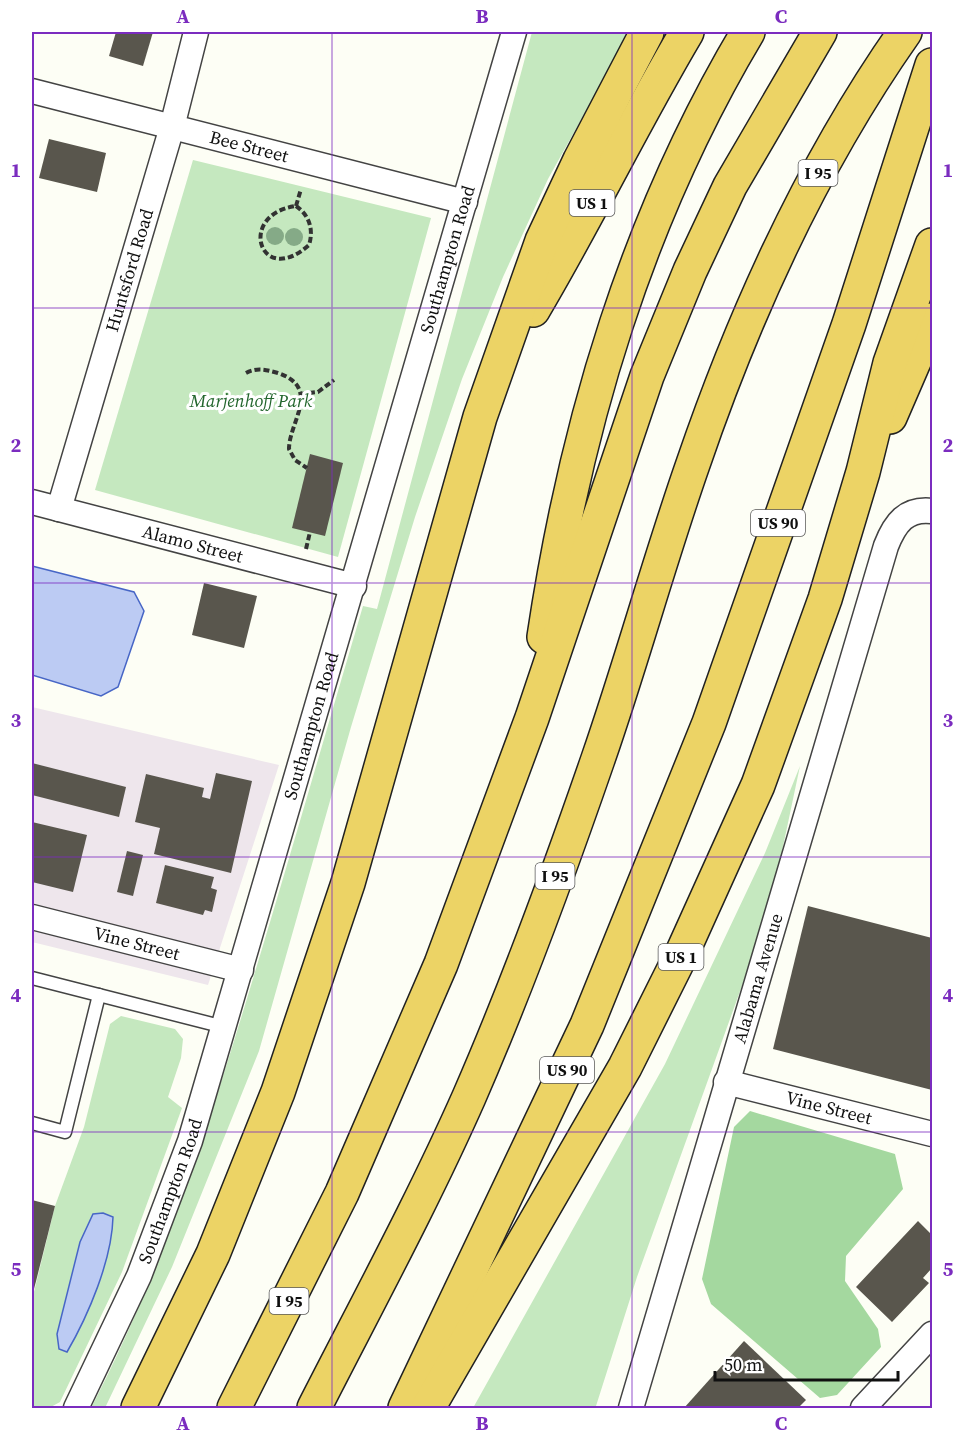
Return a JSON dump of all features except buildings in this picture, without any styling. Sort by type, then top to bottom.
[{"type":"highway","points":[[495,374],[543,241],[580,160],[647,32]]},
{"type":"highway","name":"US 1","points":[[138,1408],[213,1254],[278,1092],[348,883],[437,564],[495,374],[570,248],[613,162],[687,32]]},
{"type":"highway","points":[[532,718],[558,542],[607,350],[655,216],[714,89],[748,32]]},
{"type":"highway","name":"I 95","points":[[234,1408],[342,1193],[441,964],[532,718],[647,376],[686,282],[730,186],[820,32]]},
{"type":"highway","name":"I 95","points":[[314,1408],[468,1099],[502,1016],[598,759],[692,465],[746,323],[810,188],[854,110],[905,32]]},
{"type":"highway","name":"US 90","points":[[405,1408],[561,1082],[631,919],[709,723],[849,324],[933,65]]},
{"type":"highway","points":[[863,472],[890,363],[933,245]]},
{"type":"highway","name":"US 1","points":[[428,1408],[600,1113],[683,951],[758,785],[825,599],[863,472],[906,385],[933,320]]},
{"type":"street","name":"Huntsford Road","points":[[59,509],[172,128],[196,32]]},
{"type":"street","name":"Southampton Road","points":[[76,1408],[112,1337],[154,1240],[190,1142],[514,32]]},
{"type":"street","name":"Bee Street","points":[[32,92],[465,202]]},
{"type":"street","name":"Alamo Street","points":[[32,502],[354,586]]},
{"type":"street","name":"Alabama Avenue","points":[[631,1408],[886,546],[894,525],[906,515],[921,510],[933,511]]},
{"type":"street","name":"Vine Street","points":[[32,917],[241,970]]},
{"type":"street","name":"Vine Street","points":[[726,1082],[933,1134]]},
{"type":"street","points":[[863,1408],[933,1334]]},
{"type":"lane","points":[[32,978],[224,1027]]},
{"type":"lane","points":[[32,1123],[65,1132],[99,995]]},
{"type":"path","points":[[296,206],[301,189]]},
{"type":"path","points":[[296,206],[308,219],[311,229],[309,245],[295,256],[275,259],[266,254],[260,244],[263,225],[274,212],[296,206]]},
{"type":"path","points":[[246,373],[260,369],[281,374],[297,386],[300,394],[299,414],[289,449],[295,460],[307,468]]},
{"type":"path","points":[[300,394],[318,392],[333,380]]},
{"type":"shaded area","points":[[32,707],[279,765],[208,985],[32,942]]},
{"type":"green space","points":[[532,32],[630,32],[548,179],[503,277],[462,379],[415,517],[351,727],[259,1051],[172,1267],[105,1408],[91,1408],[141,1302],[183,1194],[238,1028],[363,606],[377,609]]},
{"type":"green space","name":"Marjenhoff Park","points":[[193,160],[431,218],[338,557],[95,490]]},
{"type":"green space","points":[[800,766],[770,908],[637,1277],[596,1406],[592,1408],[473,1408],[665,1064],[765,853]]},
{"type":"green space","points":[[121,1016],[175,1029],[183,1039],[181,1058],[168,1097],[182,1108],[122,1272],[60,1402],[49,1408],[32,1408],[32,1300],[55,1206],[84,1127],[110,1024]]},
{"type":"green space","points":[[750,1111],[895,1154],[903,1189],[846,1256],[845,1281],[878,1329],[881,1347],[837,1395],[820,1398],[711,1304],[702,1279],[734,1127]]},
{"type":"water","points":[[32,566],[134,592],[144,611],[118,687],[101,696],[32,675]]},
{"type":"water","points":[[103,1213],[113,1217],[112,1234],[104,1269],[91,1305],[67,1352],[59,1349],[57,1334],[80,1242],[93,1214]]}]
